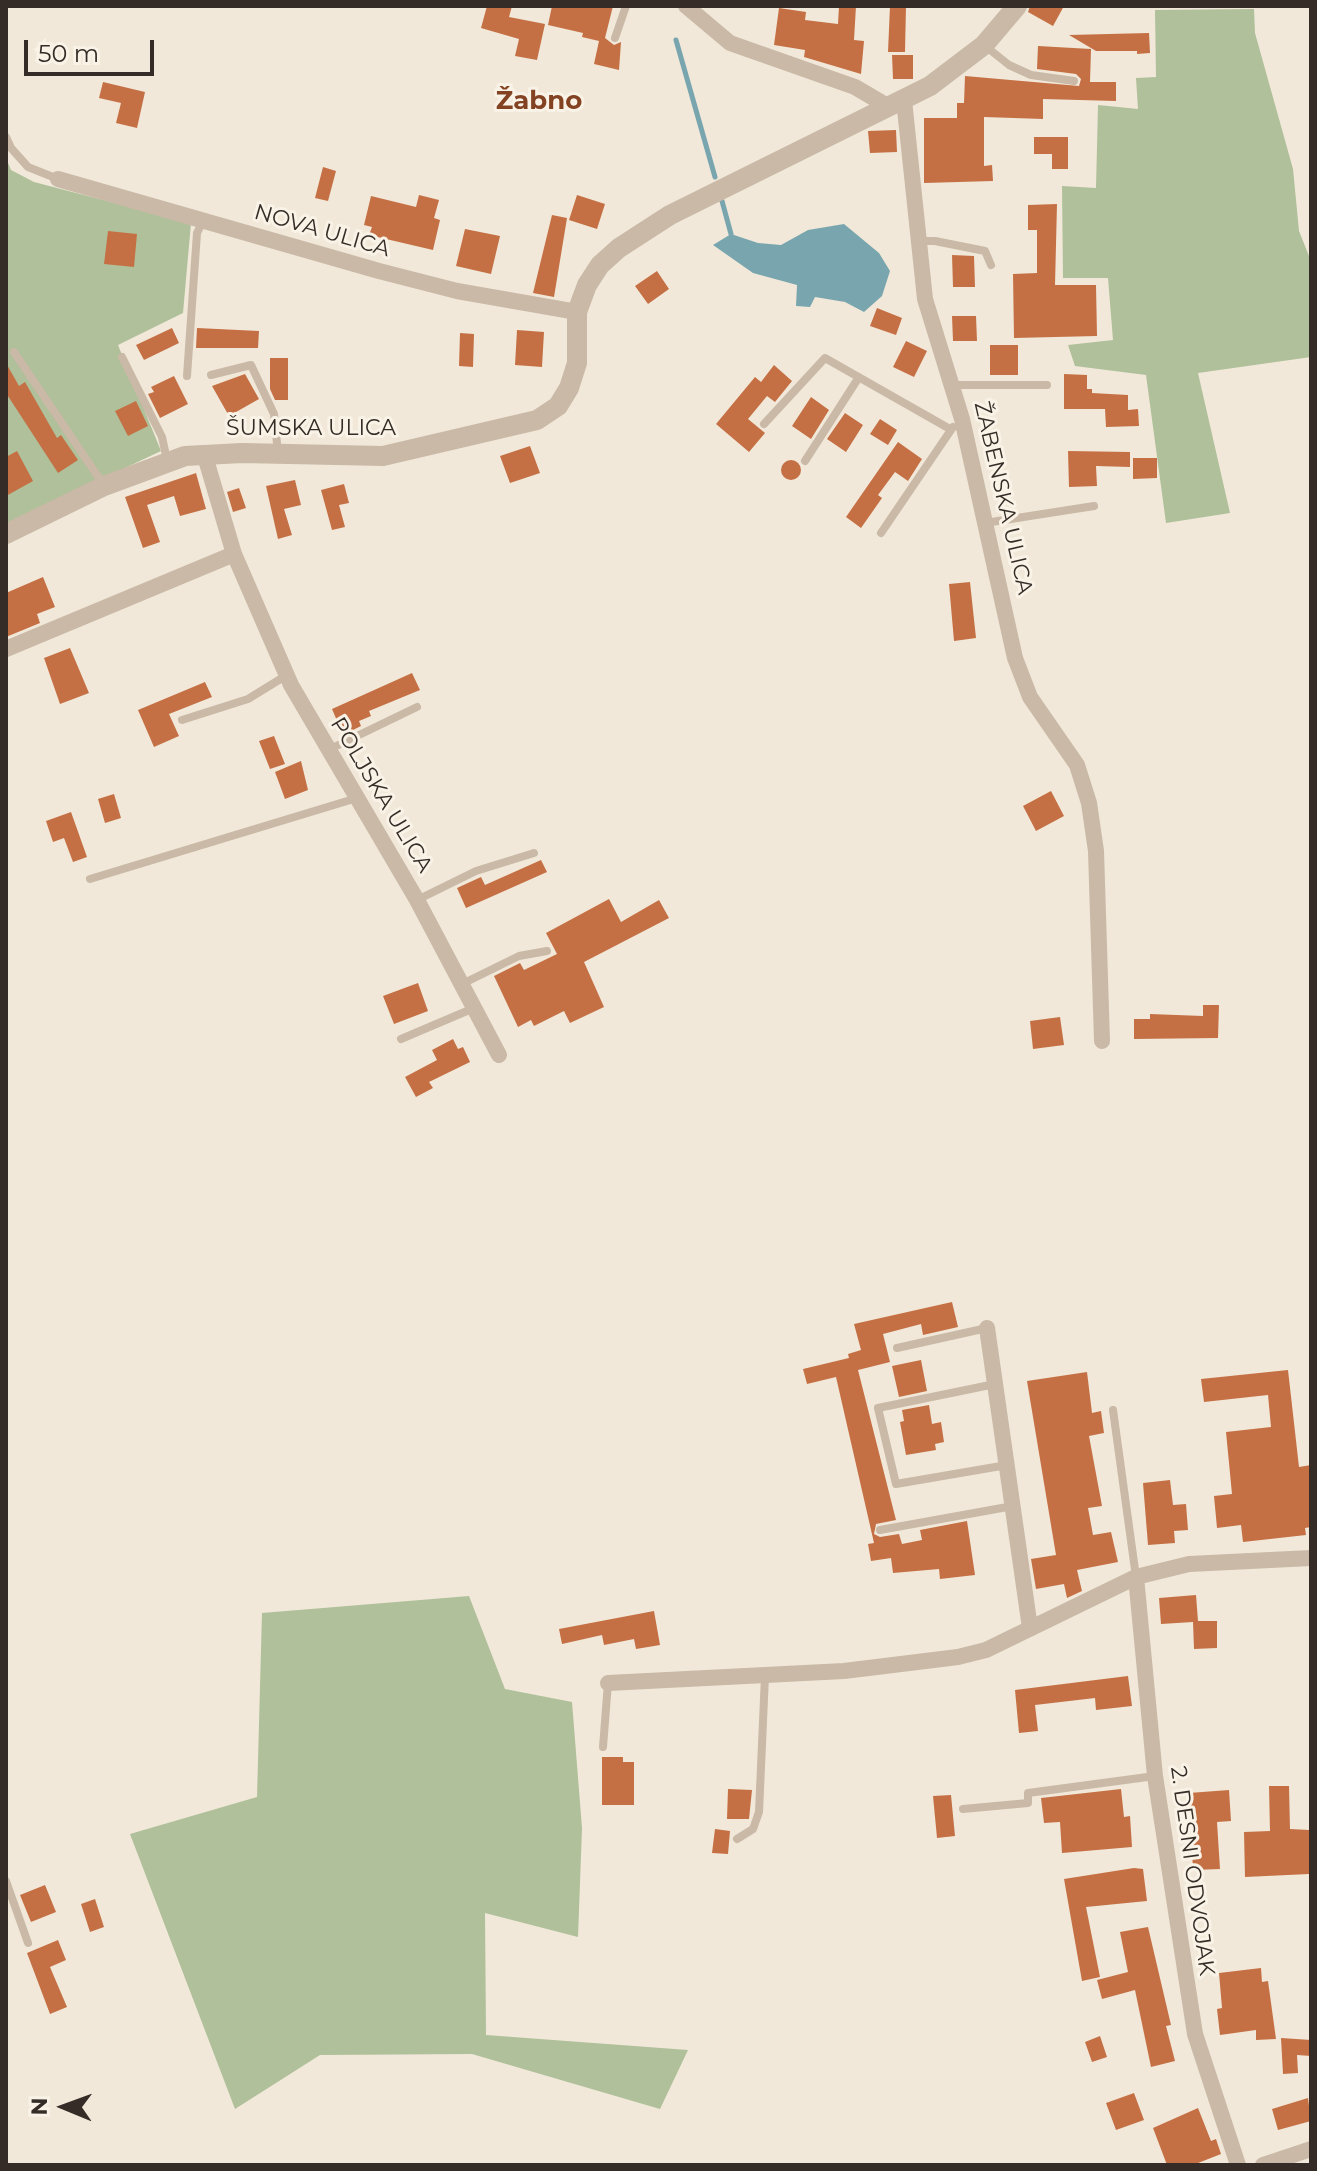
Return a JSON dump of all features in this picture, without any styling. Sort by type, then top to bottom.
[{"type":"street","points":[[686,6],[730,43],[896,103],[953,72],[984,45],[1017,6]]},
{"type":"street","name":"ŽABENSKA ULICA","points":[[896,103],[925,299],[952,385],[956,424],[985,523],[1015,658],[1030,697],[1077,765],[1089,803],[1096,851],[1102,1041]]},
{"type":"street","name":"ŠUMSKA ULICA","points":[[6,534],[104,486],[167,460],[204,453],[383,456],[537,420],[558,406],[574,378],[577,312],[587,285],[600,265],[619,248],[683,208],[896,103]]},
{"type":"street","name":"NOVA ULICA","points":[[58,179],[444,288],[577,312]]},
{"type":"street","name":"POLJSKA ULICA","points":[[204,453],[234,554],[287,675],[417,900],[499,1055]]},
{"type":"street","points":[[6,649],[234,554]]},
{"type":"street","points":[[987,1328],[1030,1628]]},
{"type":"street","points":[[608,1683],[905,1666],[958,1657],[986,1650],[1136,1577],[1189,1564],[1311,1558]]},
{"type":"street","name":"2. DESNI ODVOJAK","points":[[1136,1577],[1155,1776],[1195,2034],[1238,2165]]},
{"type":"street","points":[[1263,2165],[1311,2149]]},
{"type":"lane","points":[[615,38],[626,6]]},
{"type":"lane","points":[[984,45],[1009,65],[1031,75],[1074,81]]},
{"type":"lane","points":[[6,137],[11,148],[28,167],[58,179]]},
{"type":"lane","points":[[187,376],[197,233],[203,221]]},
{"type":"lane","points":[[917,242],[935,241],[985,251],[991,265]]},
{"type":"lane","points":[[14,352],[104,486]]},
{"type":"lane","points":[[122,357],[162,437],[167,460]]},
{"type":"lane","points":[[764,424],[825,358],[956,424],[881,533]]},
{"type":"lane","points":[[211,375],[251,365],[274,414],[279,455]]},
{"type":"lane","points":[[805,461],[859,377]]},
{"type":"lane","points":[[952,385],[1047,385]]},
{"type":"lane","points":[[985,523],[1094,506]]},
{"type":"lane","points":[[182,720],[248,699],[287,675]]},
{"type":"lane","points":[[328,750],[417,707]]},
{"type":"lane","points":[[90,879],[357,798]]},
{"type":"lane","points":[[417,900],[476,871],[534,853]]},
{"type":"lane","points":[[462,984],[519,956],[547,951]]},
{"type":"lane","points":[[401,1039],[474,1007]]},
{"type":"lane","points":[[897,1348],[987,1328]]},
{"type":"lane","points":[[995,1384],[878,1408],[896,1484],[1007,1465]]},
{"type":"lane","points":[[1113,1410],[1136,1577]]},
{"type":"lane","points":[[880,1530],[1013,1506]]},
{"type":"lane","points":[[737,1839],[753,1829],[759,1812],[765,1676]]},
{"type":"lane","points":[[603,1747],[608,1683]]},
{"type":"lane","points":[[963,1809],[1028,1803],[1028,1793],[1155,1776]]},
{"type":"lane","points":[[6,1881],[28,1943]]},
{"type":"green space","points":[[1254,9],[1255,33],[1293,169],[1299,231],[1311,261],[1311,357],[1198,373],[1230,513],[1166,523],[1146,375],[1075,366],[1068,345],[1113,340],[1108,278],[1063,278],[1062,186],[1096,188],[1098,105],[1138,109],[1136,78],[1156,77],[1155,10]]},
{"type":"green space","points":[[6,158],[11,170],[34,182],[191,223],[183,313],[118,345],[161,451],[6,524]]},
{"type":"green space","points":[[469,1596],[505,1689],[572,1702],[582,1828],[578,1937],[485,1913],[486,2035],[688,2050],[660,2109],[472,2054],[320,2055],[235,2109],[130,1834],[257,1797],[262,1613]]},
{"type":"water","points":[[844,224],[879,253],[890,271],[882,296],[864,312],[845,302],[815,297],[810,307],[796,306],[797,285],[753,273],[713,245],[731,234],[758,243],[781,245],[808,230]]},
{"type":"building","points":[[487,6],[512,6],[509,17],[545,24],[537,60],[515,56],[519,39],[481,28]]},
{"type":"building","points":[[552,6],[613,6],[605,38],[614,45],[621,42],[619,70],[594,64],[599,41],[582,37],[583,33],[548,25]]},
{"type":"building","points":[[839,6],[856,6],[854,40],[864,41],[861,74],[804,57],[805,50],[774,45],[779,8],[806,12],[805,20],[838,24]]},
{"type":"building","points":[[890,6],[906,6],[905,52],[888,52]]},
{"type":"building","points":[[1030,6],[1064,6],[1053,26],[1028,12]]},
{"type":"building","points":[[1149,33],[1150,53],[1137,54],[1137,51],[1096,51],[1069,35]]},
{"type":"building","points":[[1038,46],[1091,49],[1090,82],[1116,82],[1116,101],[1043,99],[1043,119],[984,117],[984,166],[992,165],[993,181],[924,183],[924,118],[957,118],[957,103],[964,103],[965,76],[1079,86],[1081,79],[1076,74],[1037,69]]},
{"type":"building","points":[[892,55],[913,55],[913,79],[893,79]]},
{"type":"building","points":[[103,82],[145,92],[137,128],[116,123],[121,103],[99,98]]},
{"type":"building","points":[[896,130],[897,152],[870,153],[868,131]]},
{"type":"building","points":[[1034,137],[1068,137],[1068,169],[1052,169],[1052,154],[1034,154]]},
{"type":"building","points":[[323,167],[336,171],[328,201],[315,198]]},
{"type":"building","points":[[419,195],[439,200],[434,218],[440,220],[433,250],[369,235],[372,227],[364,225],[371,196],[416,207]]},
{"type":"building","points":[[577,195],[605,204],[597,229],[569,220]]},
{"type":"building","points":[[1057,204],[1055,285],[1096,285],[1097,336],[1014,338],[1013,274],[1037,273],[1037,230],[1028,230],[1028,205]]},
{"type":"building","points":[[552,215],[567,218],[554,297],[533,293]]},
{"type":"building","points":[[465,229],[500,236],[491,274],[456,266]]},
{"type":"building","points":[[108,231],[137,234],[134,267],[104,264]]},
{"type":"building","points":[[952,255],[974,256],[975,287],[953,287]]},
{"type":"building","points":[[657,271],[669,289],[648,304],[635,286]]},
{"type":"building","points":[[877,308],[902,318],[896,335],[870,326]]},
{"type":"building","points":[[952,316],[976,316],[977,341],[953,341]]},
{"type":"building","points":[[172,328],[179,343],[144,360],[136,345]]},
{"type":"building","points":[[197,328],[259,331],[258,348],[196,348]]},
{"type":"building","points":[[517,330],[544,332],[542,367],[515,365]]},
{"type":"building","points":[[460,333],[474,334],[473,367],[459,366]]},
{"type":"building","points":[[906,341],[927,351],[914,377],[893,367]]},
{"type":"building","points":[[990,345],[1018,345],[1018,375],[990,375]]},
{"type":"building","points":[[270,358],[288,358],[288,400],[275,400],[270,389]]},
{"type":"building","points":[[6,363],[19,386],[25,382],[57,438],[61,435],[78,460],[58,473],[6,393]]},
{"type":"building","points":[[774,365],[792,381],[775,402],[767,396],[748,419],[765,433],[749,452],[716,424],[755,377],[761,382]]},
{"type":"building","points":[[245,374],[259,399],[229,416],[212,386]]},
{"type":"building","points":[[1064,374],[1087,375],[1087,389],[1092,389],[1092,393],[1128,395],[1128,410],[1138,409],[1139,426],[1106,427],[1105,409],[1064,409]]},
{"type":"building","points":[[174,376],[188,404],[160,418],[148,394],[154,392],[151,387]]},
{"type":"building","points":[[811,397],[829,410],[811,439],[792,426]]},
{"type":"building","points":[[136,401],[148,426],[128,436],[115,411]]},
{"type":"building","points":[[845,413],[863,425],[846,452],[827,439]]},
{"type":"building","points":[[880,419],[897,430],[888,445],[870,434]]},
{"type":"building","points":[[898,442],[922,459],[908,481],[895,472],[878,495],[882,498],[861,528],[846,517]]},
{"type":"building","points":[[530,446],[540,473],[510,483],[500,456]]},
{"type":"building","points":[[17,451],[33,481],[6,496],[6,457]]},
{"type":"building","points":[[1068,451],[1130,452],[1130,467],[1096,466],[1097,486],[1069,487]]},
{"type":"building","points":[[1133,458],[1157,458],[1157,478],[1133,479]]},
{"type":"building","points":[[787,460],[795,460],[801,470],[795,480],[787,480],[781,474],[781,466]]},
{"type":"building","points":[[196,473],[206,509],[180,516],[174,496],[147,505],[160,542],[143,548],[125,497]]},
{"type":"building","points":[[295,480],[301,505],[284,509],[292,535],[278,539],[266,486]]},
{"type":"building","points":[[344,484],[349,503],[339,505],[345,527],[332,530],[321,490]]},
{"type":"building","points":[[239,488],[246,508],[233,512],[227,492]]},
{"type":"building","points":[[43,577],[55,607],[37,614],[40,623],[6,637],[6,593]]},
{"type":"building","points":[[970,582],[976,638],[954,641],[949,584]]},
{"type":"building","points":[[70,648],[89,693],[60,704],[44,658]]},
{"type":"building","points":[[412,673],[420,690],[369,711],[371,716],[359,721],[361,726],[343,735],[332,709]]},
{"type":"building","points":[[205,682],[212,697],[169,714],[179,736],[154,747],[138,710]]},
{"type":"building","points":[[274,736],[285,764],[270,769],[259,741]]},
{"type":"building","points":[[301,761],[308,790],[285,799],[275,772]]},
{"type":"building","points":[[1051,791],[1064,816],[1036,831],[1023,806]]},
{"type":"building","points":[[114,794],[121,818],[105,823],[98,799]]},
{"type":"building","points":[[71,812],[87,857],[73,862],[64,838],[53,842],[46,821]]},
{"type":"building","points":[[541,860],[547,872],[466,908],[457,888],[481,877],[485,885]]},
{"type":"building","points":[[609,899],[621,922],[659,900],[669,918],[584,962],[604,1007],[570,1023],[564,1011],[534,1026],[531,1020],[518,1027],[494,976],[520,963],[524,970],[557,954],[546,933]]},
{"type":"building","points":[[418,983],[428,1011],[394,1024],[383,996]]},
{"type":"building","points":[[1203,1005],[1219,1005],[1218,1038],[1134,1039],[1134,1019],[1150,1019],[1150,1014],[1203,1016]]},
{"type":"building","points":[[1060,1017],[1064,1045],[1033,1049],[1030,1021]]},
{"type":"building","points":[[453,1039],[458,1049],[463,1047],[470,1062],[429,1082],[433,1088],[416,1097],[405,1077],[437,1060],[432,1050]]},
{"type":"building","points":[[952,1302],[958,1327],[923,1335],[921,1324],[883,1334],[890,1362],[858,1370],[896,1520],[876,1524],[874,1534],[880,1537],[899,1534],[902,1544],[922,1540],[920,1530],[967,1521],[975,1575],[940,1579],[939,1569],[893,1573],[891,1558],[871,1561],[868,1544],[874,1543],[836,1377],[807,1384],[803,1369],[849,1358],[848,1354],[861,1350],[854,1324]]},
{"type":"building","points":[[921,1360],[927,1391],[899,1397],[892,1366]]},
{"type":"building","points":[[1288,1370],[1299,1467],[1311,1465],[1311,1527],[1305,1528],[1306,1535],[1243,1542],[1241,1525],[1217,1528],[1214,1496],[1232,1494],[1226,1432],[1271,1427],[1268,1395],[1204,1402],[1201,1379]]},
{"type":"building","points":[[1087,1372],[1092,1413],[1101,1411],[1104,1433],[1089,1436],[1102,1506],[1088,1508],[1093,1535],[1111,1532],[1118,1562],[1077,1570],[1082,1591],[1067,1598],[1064,1584],[1036,1589],[1031,1559],[1056,1555],[1027,1381]]},
{"type":"building","points":[[929,1405],[932,1424],[941,1422],[944,1442],[935,1444],[936,1450],[906,1455],[900,1422],[904,1421],[902,1410]]},
{"type":"building","points":[[1170,1480],[1173,1505],[1186,1504],[1188,1530],[1174,1531],[1175,1543],[1148,1545],[1143,1483]]},
{"type":"building","points":[[1196,1595],[1198,1621],[1217,1621],[1217,1648],[1194,1649],[1193,1622],[1161,1624],[1159,1598]]},
{"type":"building","points":[[654,1611],[660,1645],[636,1649],[634,1639],[604,1645],[602,1635],[562,1644],[559,1629]]},
{"type":"building","points":[[1128,1676],[1132,1706],[1096,1710],[1095,1698],[1035,1705],[1038,1731],[1019,1733],[1015,1690]]},
{"type":"building","points":[[602,1757],[623,1757],[623,1762],[634,1762],[634,1805],[602,1805]]},
{"type":"building","points":[[1269,1786],[1289,1786],[1290,1829],[1309,1830],[1309,1874],[1245,1877],[1244,1832],[1270,1831]]},
{"type":"building","points":[[728,1789],[752,1790],[749,1819],[727,1819]]},
{"type":"building","points":[[1121,1789],[1124,1817],[1130,1816],[1132,1847],[1062,1853],[1060,1822],[1044,1823],[1041,1798]]},
{"type":"building","points":[[1229,1790],[1231,1821],[1217,1822],[1220,1869],[1193,1870],[1189,1793]]},
{"type":"building","points":[[951,1795],[955,1836],[937,1838],[933,1796]]},
{"type":"building","points":[[715,1829],[730,1831],[728,1854],[712,1853]]},
{"type":"building","points":[[1143,1869],[1147,1901],[1086,1907],[1100,1977],[1082,1981],[1064,1879]]},
{"type":"building","points":[[45,1885],[56,1912],[31,1922],[20,1895]]},
{"type":"building","points":[[95,1899],[104,1927],[90,1932],[81,1904]]},
{"type":"building","points":[[1148,1927],[1171,2025],[1166,2026],[1175,2061],[1151,2067],[1135,1990],[1102,1999],[1097,1980],[1128,1972],[1120,1932]]},
{"type":"building","points":[[58,1940],[66,1960],[50,1967],[67,2007],[50,2014],[27,1953]]},
{"type":"building","points":[[1261,1968],[1262,1982],[1268,1981],[1276,2039],[1256,2040],[1256,2030],[1220,2035],[1217,2009],[1222,2008],[1219,1973]]},
{"type":"building","points":[[1100,2036],[1107,2057],[1092,2062],[1085,2042]]},
{"type":"building","points":[[1281,2038],[1311,2040],[1311,2056],[1297,2055],[1298,2073],[1283,2074]]},
{"type":"building","points":[[1134,2093],[1144,2120],[1116,2130],[1106,2103]]},
{"type":"building","points":[[1308,2098],[1311,2121],[1278,2130],[1272,2109]]},
{"type":"building","points":[[1198,2108],[1211,2141],[1216,2139],[1221,2154],[1193,2165],[1167,2165],[1153,2128]]},
{"type":"waterway","points":[[676,40],[715,177]]},
{"type":"waterway","points":[[722,201],[731,234]]},
{"type":"district","name":"Žabno","points":[[539,101]]}]
